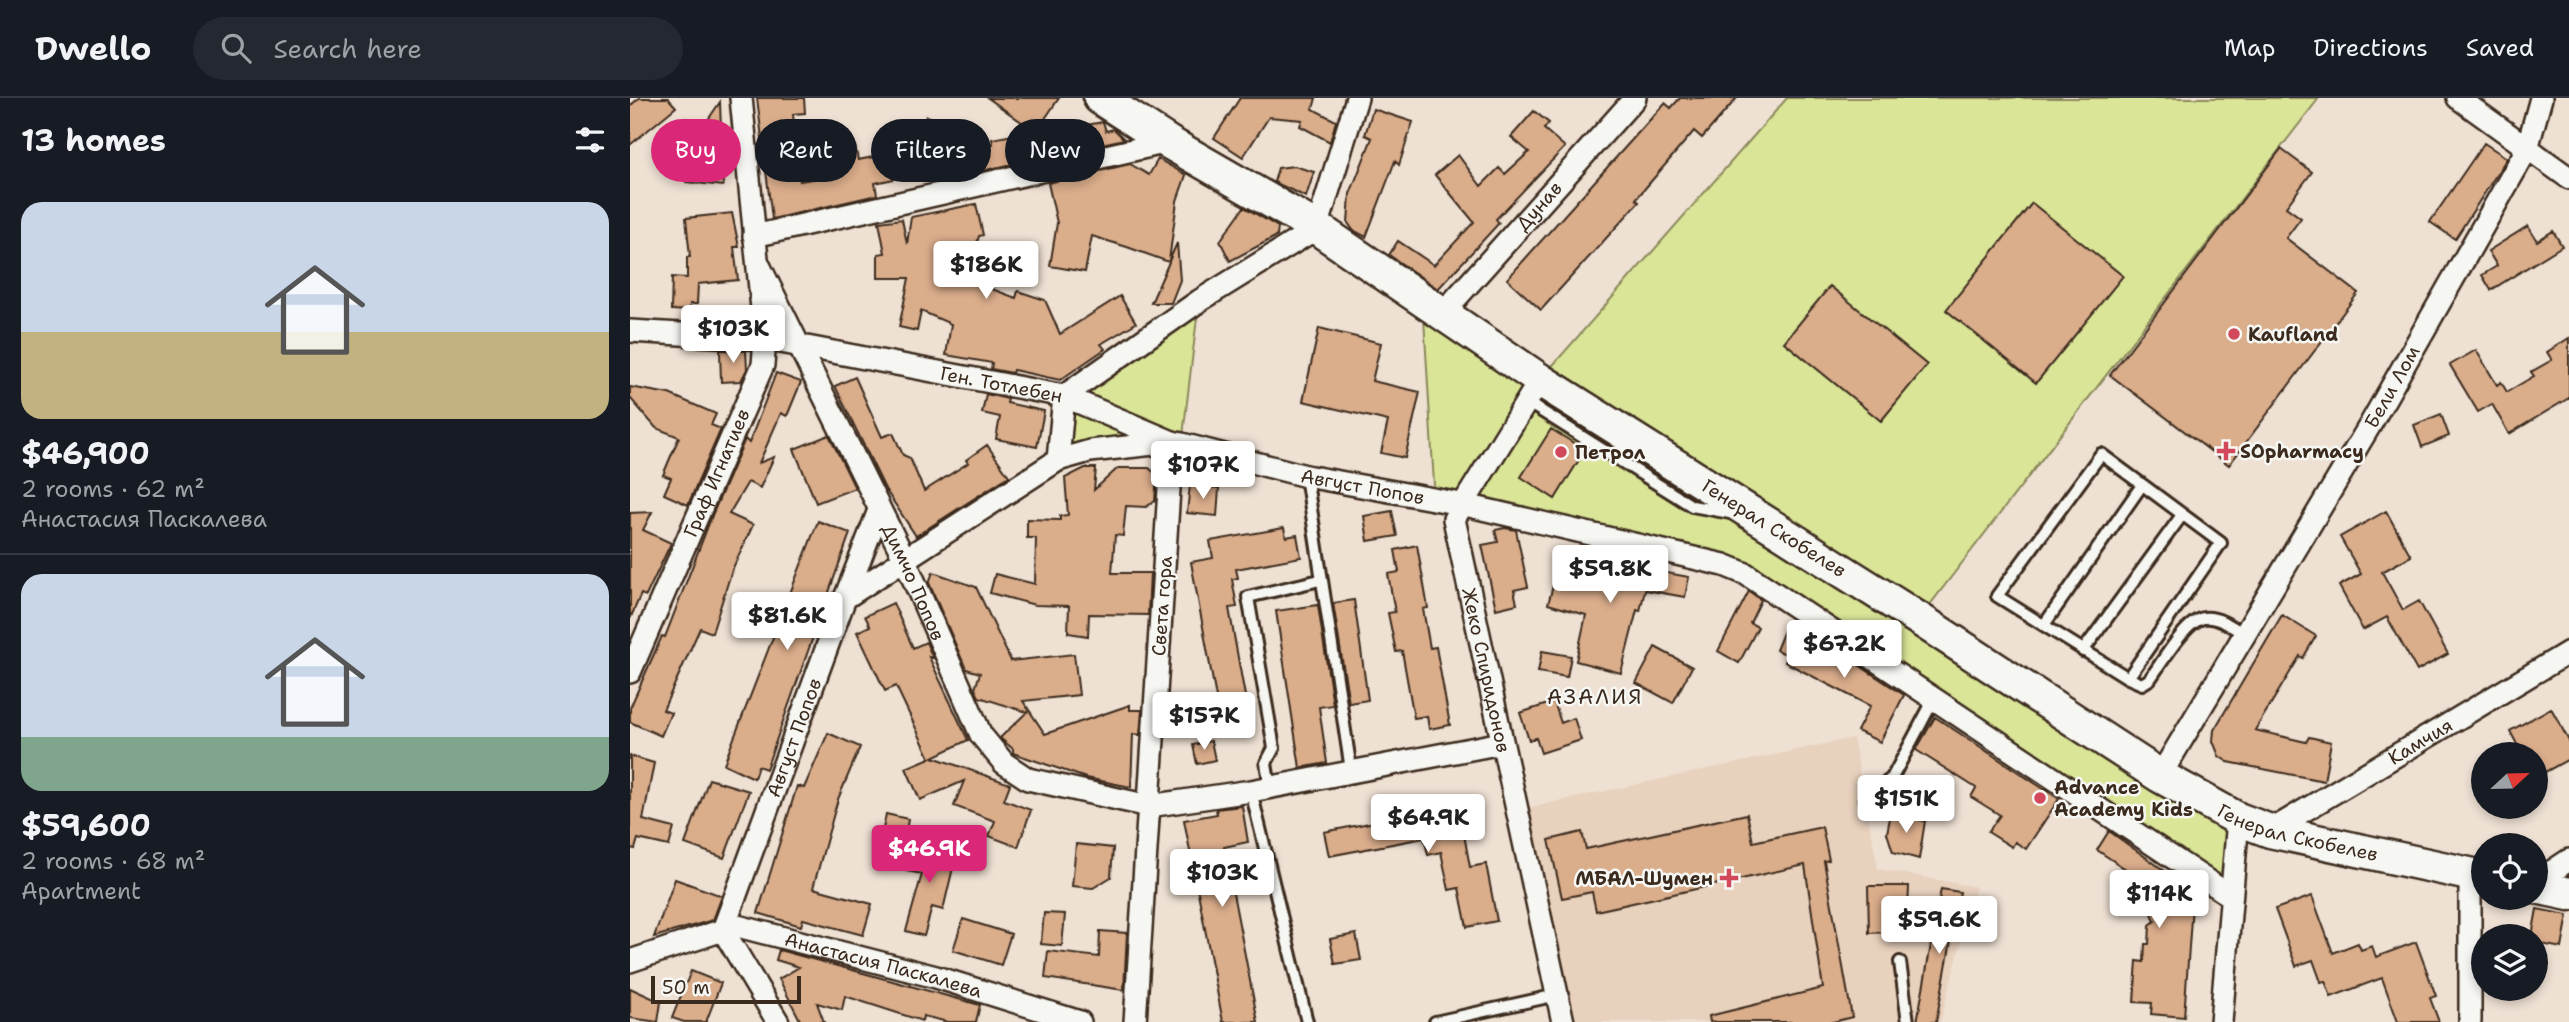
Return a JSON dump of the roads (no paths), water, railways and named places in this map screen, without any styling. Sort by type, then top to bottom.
[{"type":"street","name":"Граф Игнатиев","points":[[630,672],[763,365],[765,340],[741,98]]},
{"type":"street","name":"Генерал Скобелев","points":[[1100,98],[1168,142],[1317,228],[1442,314],[1533,391],[1760,519],[2160,776],[2238,819],[2270,831],[2471,874]]},
{"type":"street","points":[[1317,228],[1357,98]]},
{"type":"street","name":"Дунав","points":[[1442,314],[1635,98]]},
{"type":"street","points":[[2458,98],[2569,178]]},
{"type":"street","name":"Бели Лом","points":[[2160,776],[2370,425],[2527,149],[2541,98]]},
{"type":"street","points":[[754,236],[1168,142]]},
{"type":"street","name":"Ген. Тотлебен","points":[[630,331],[765,340],[1064,396],[1199,301],[1317,228]]},
{"type":"street","name":"Димчо Попов","points":[[758,263],[905,560],[981,735],[1004,763],[1028,779],[1149,806]]},
{"type":"street","name":"Жеко Спиридонов","points":[[1533,391],[1454,519],[1563,1022]]},
{"type":"street","points":[[1058,460],[1064,396],[1172,442]]},
{"type":"street","name":"Август Попов","points":[[725,927],[845,598],[1058,460],[1090,451],[1172,442],[1306,476],[1461,504],[1735,570],[1934,698],[2229,895]]},
{"type":"street","name":"Света гора","points":[[1135,1022],[1172,442]]},
{"type":"street","points":[[845,598],[879,510]]},
{"type":"street","name":"Камчия","points":[[2270,831],[2569,652]]},
{"type":"street","points":[[1149,806],[1261,789],[1502,743]]},
{"type":"street","points":[[2221,1022],[2229,895],[2238,819]]},
{"type":"street","points":[[2548,873],[2569,860]]},
{"type":"street","points":[[2548,890],[2569,894]]},
{"type":"street","points":[[2470,1022],[2475,910]]},
{"type":"street","points":[[630,961],[725,927],[778,1022]]},
{"type":"street","name":"Анастасия Паскалева","points":[[725,927],[936,977],[1080,1022]]},
{"type":"lane","points":[[2128,678],[2221,542],[2101,454],[1997,596],[2083,651],[2128,678],[2142,684],[2150,679],[2191,623],[2204,618],[2221,621],[2244,634]]},
{"type":"lane","points":[[1306,476],[1351,770]]},
{"type":"lane","points":[[2044,625],[2142,485]]},
{"type":"lane","points":[[2083,651],[2182,515]]},
{"type":"lane","points":[[1307,1022],[1261,789],[1266,763],[1274,748],[1248,597],[1320,580]]},
{"type":"lane","points":[[1865,799],[1892,778],[1934,698]]},
{"type":"lane","points":[[1900,962],[1908,1022]]},
{"type":"lane","points":[[1435,1022],[1557,995]]},
{"type":"place","name":"Kaufland","points":[[2234,334]]},
{"type":"place","name":"SOpharmacy","points":[[2226,451]]},
{"type":"place","name":"Петрол","points":[[1561,452]]},
{"type":"place","name":"Advance Academy Kids","points":[[2040,798]]},
{"type":"place","name":"МБАЛ-Шумен","points":[[1729,878]]},
{"type":"district","name":"АЗАЛИЯ","points":[[1595,697]]}]
